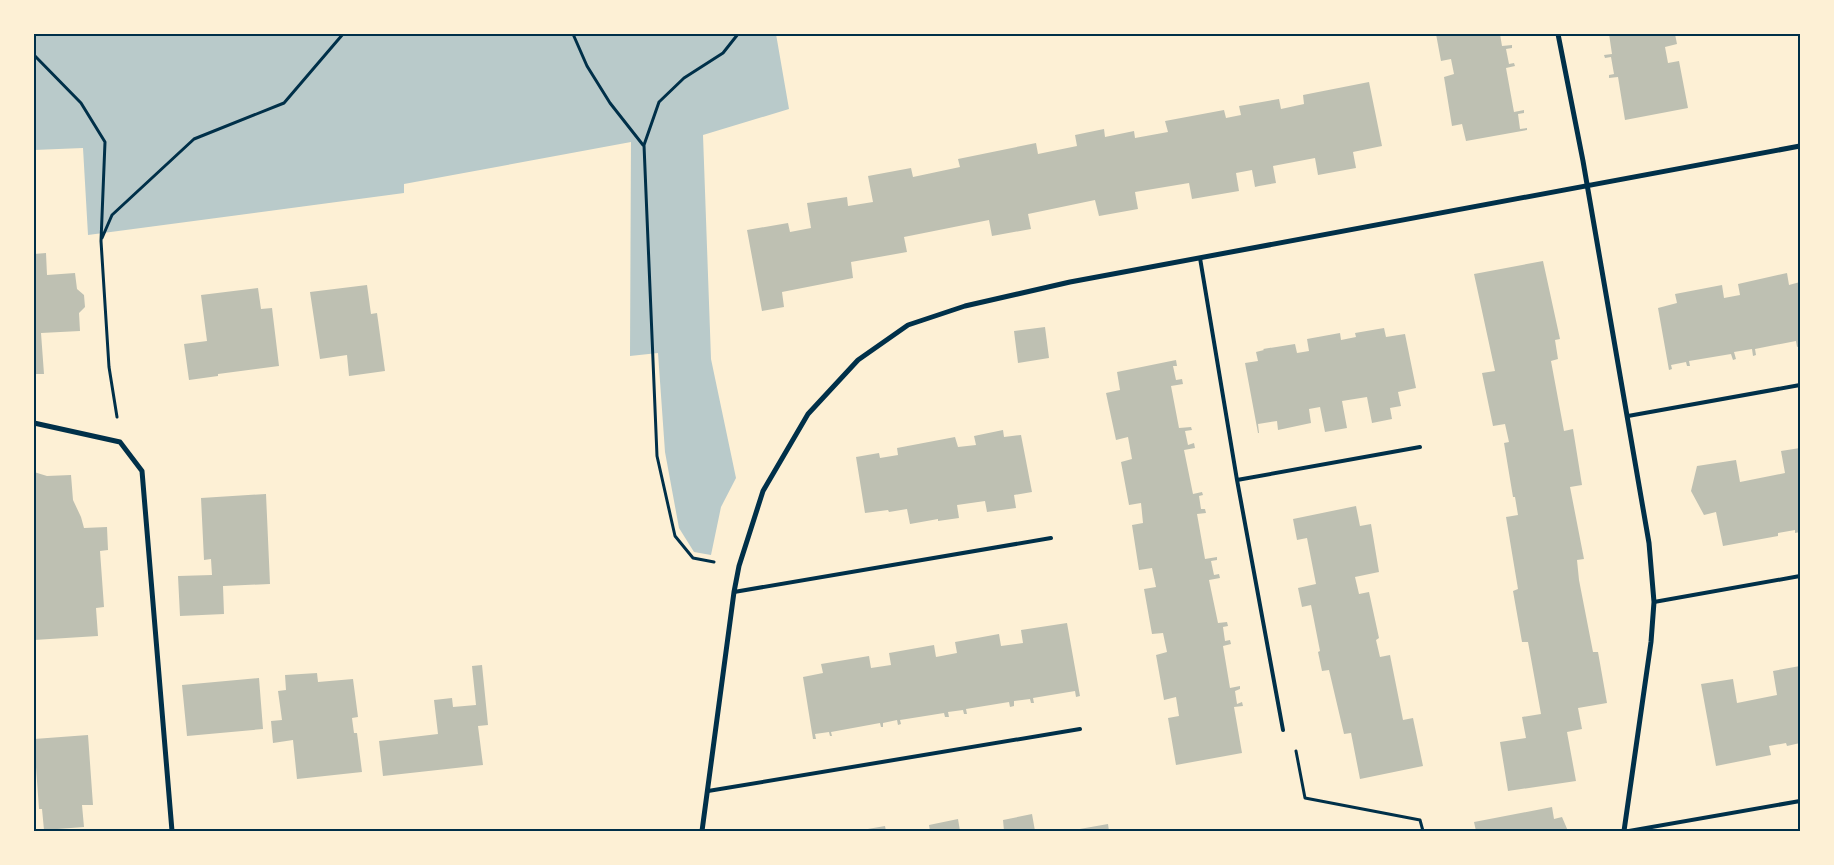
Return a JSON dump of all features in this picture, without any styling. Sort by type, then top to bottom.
[{"type":"street","points":[[1558,34],[1628,416],[1649,543],[1654,602],[1651,642],[1624,831]]},
{"type":"street","points":[[702,831],[734,592],[739,566],[763,491],[808,414],[858,360],[908,325],[965,306],[1070,282],[1800,146]]},
{"type":"street","points":[[34,423],[120,442],[142,471],[172,831]]},
{"type":"lane","points":[[1200,258],[1283,730]]},
{"type":"lane","points":[[1628,416],[1800,385]]},
{"type":"lane","points":[[1238,480],[1420,447]]},
{"type":"lane","points":[[734,592],[1051,538]]},
{"type":"lane","points":[[1654,602],[1800,576]]},
{"type":"lane","points":[[708,791],[1080,729]]},
{"type":"lane","points":[[1629,831],[1800,801]]},
{"type":"path","points":[[101,241],[112,215],[194,139],[284,103],[343,34]]},
{"type":"path","points":[[572,34],[587,66],[610,103],[644,145]]},
{"type":"path","points":[[738,34],[723,53],[684,78],[659,102],[644,145],[657,456],[675,536],[692,558],[739,566]]},
{"type":"path","points":[[34,55],[81,103],[105,142],[101,241],[109,367],[120,442]]},
{"type":"path","points":[[1297,757],[1305,798],[1420,820],[1422,831]]},
{"type":"shaded area","points":[[34,34],[776,34],[789,109],[703,135],[711,359],[736,478],[721,507],[711,555],[694,552],[679,528],[665,452],[658,353],[630,356],[631,142],[404,184],[404,193],[88,235],[83,148],[34,150]]},
{"type":"building","points":[[1436,34],[1500,34],[1502,46],[1512,45],[1512,48],[1506,49],[1509,64],[1514,63],[1515,66],[1506,68],[1514,112],[1524,110],[1524,113],[1518,114],[1520,129],[1527,128],[1527,130],[1466,141],[1462,124],[1452,126],[1444,77],[1454,74],[1451,59],[1441,61]]},
{"type":"building","points":[[1609,34],[1675,34],[1677,44],[1665,47],[1668,63],[1679,61],[1688,108],[1625,120],[1618,77],[1609,78],[1609,75],[1614,74],[1611,57],[1605,58],[1604,55],[1612,54]]},
{"type":"building","points":[[1369,82],[1382,146],[1353,152],[1356,168],[1318,175],[1315,158],[1273,166],[1276,183],[1255,187],[1252,170],[1236,173],[1239,191],[1192,199],[1189,183],[1135,192],[1138,209],[1099,216],[1095,200],[1028,214],[1031,229],[992,236],[989,220],[904,237],[907,252],[851,262],[853,278],[782,292],[784,307],[762,311],[747,230],[788,223],[790,232],[811,228],[807,203],[847,197],[848,206],[873,202],[868,176],[911,168],[913,177],[960,167],[958,159],[1036,143],[1038,154],[1077,146],[1075,135],[1104,129],[1105,137],[1134,131],[1135,138],[1168,132],[1165,121],[1224,110],[1226,118],[1241,115],[1239,106],[1279,99],[1281,109],[1304,104],[1303,95]]},
{"type":"building","points":[[46,253],[47,275],[75,273],[77,289],[84,295],[85,307],[79,313],[80,331],[41,333],[44,374],[34,374],[34,254]]},
{"type":"building","points":[[1543,261],[1560,339],[1555,340],[1558,359],[1551,361],[1564,431],[1573,429],[1582,485],[1570,487],[1584,559],[1577,560],[1579,580],[1593,652],[1598,652],[1607,703],[1578,708],[1582,729],[1567,732],[1576,781],[1508,791],[1500,742],[1526,738],[1522,717],[1541,714],[1528,642],[1522,642],[1513,591],[1518,589],[1506,517],[1518,515],[1504,443],[1509,442],[1505,424],[1493,426],[1482,373],[1495,371],[1474,274]]},
{"type":"building","points":[[1787,273],[1789,285],[1800,282],[1800,346],[1797,347],[1796,341],[1755,349],[1756,355],[1753,356],[1752,349],[1734,352],[1736,359],[1733,360],[1731,354],[1689,361],[1690,366],[1687,366],[1686,362],[1671,365],[1672,369],[1669,370],[1658,308],[1677,303],[1675,294],[1722,285],[1724,298],[1740,295],[1738,284]]},
{"type":"building","points":[[367,285],[371,314],[377,313],[385,371],[349,376],[347,355],[320,359],[310,292]]},
{"type":"building","points":[[258,288],[261,309],[272,308],[279,366],[189,380],[184,344],[207,341],[201,295]]},
{"type":"building","points":[[1045,327],[1049,358],[1018,363],[1014,331]]},
{"type":"building","points":[[1384,328],[1386,337],[1405,334],[1416,388],[1398,392],[1401,406],[1390,408],[1392,419],[1372,423],[1367,397],[1342,401],[1347,428],[1325,432],[1320,407],[1309,409],[1311,423],[1278,430],[1277,421],[1258,424],[1258,433],[1245,363],[1258,361],[1256,352],[1263,349],[1295,344],[1297,353],[1309,351],[1307,339],[1340,333],[1341,340],[1356,337],[1355,333]]},
{"type":"building","points":[[1176,360],[1177,366],[1173,366],[1176,380],[1182,379],[1183,384],[1171,386],[1179,428],[1191,427],[1192,430],[1185,431],[1188,445],[1194,443],[1195,448],[1184,450],[1193,494],[1202,492],[1203,495],[1199,496],[1201,509],[1205,509],[1206,513],[1197,514],[1205,559],[1217,557],[1217,560],[1211,561],[1214,575],[1219,574],[1220,578],[1209,580],[1218,623],[1227,622],[1228,626],[1223,627],[1225,641],[1230,640],[1231,644],[1223,646],[1230,688],[1240,686],[1240,689],[1235,691],[1237,704],[1242,702],[1243,706],[1234,707],[1242,753],[1176,765],[1168,718],[1179,716],[1176,697],[1164,700],[1156,655],[1167,652],[1163,633],[1152,634],[1144,589],[1156,587],[1152,568],[1139,570],[1132,525],[1143,523],[1141,503],[1129,505],[1121,462],[1132,459],[1128,437],[1116,440],[1106,393],[1120,390],[1117,372]]},
{"type":"building","points":[[1003,430],[1004,437],[1021,435],[1032,492],[1014,495],[1016,508],[987,512],[985,501],[957,505],[959,518],[938,521],[938,519],[910,524],[907,509],[865,513],[856,457],[879,453],[880,458],[898,455],[897,448],[955,437],[958,447],[976,445],[974,436]]},
{"type":"building","points":[[1800,448],[1800,532],[1795,533],[1795,530],[1778,533],[1778,536],[1723,546],[1716,512],[1704,515],[1691,491],[1697,466],[1736,460],[1740,482],[1785,473],[1781,451]]},
{"type":"building","points":[[34,472],[47,476],[71,475],[73,500],[84,528],[107,527],[108,550],[100,551],[104,607],[96,608],[98,636],[34,640]]},
{"type":"building","points":[[266,494],[270,584],[223,586],[224,614],[180,616],[178,576],[212,575],[211,559],[204,560],[201,498]]},
{"type":"building","points":[[1356,506],[1360,526],[1371,524],[1379,572],[1355,577],[1359,594],[1369,592],[1379,638],[1376,640],[1380,657],[1390,655],[1403,720],[1413,718],[1423,766],[1360,779],[1351,733],[1344,734],[1329,670],[1322,671],[1311,605],[1302,607],[1298,588],[1316,584],[1307,538],[1297,540],[1293,519]]},
{"type":"building","points":[[1067,623],[1080,696],[1076,697],[1075,691],[1033,698],[1034,703],[1031,703],[1030,699],[1014,701],[1014,706],[1010,707],[1009,702],[966,709],[967,714],[964,714],[963,710],[948,712],[949,717],[945,717],[944,713],[900,720],[901,724],[898,725],[897,720],[883,723],[883,727],[881,727],[880,723],[831,732],[832,736],[830,736],[829,732],[815,734],[816,739],[813,739],[803,677],[823,673],[821,664],[869,656],[871,668],[891,665],[889,653],[934,645],[936,657],[957,653],[955,642],[999,634],[1001,646],[1023,643],[1021,630]]},
{"type":"building","points":[[482,665],[488,725],[478,726],[483,765],[383,776],[379,741],[438,734],[434,700],[452,698],[453,707],[476,705],[472,666]]},
{"type":"building","points":[[1800,666],[1800,743],[1787,746],[1786,743],[1769,746],[1771,755],[1716,766],[1701,684],[1733,679],[1737,703],[1777,695],[1773,671]]},
{"type":"building","points":[[317,673],[318,682],[353,679],[358,717],[352,718],[354,733],[357,733],[362,772],[297,779],[293,740],[273,743],[271,721],[282,720],[278,691],[286,690],[285,675]]},
{"type":"building","points":[[259,678],[263,729],[187,736],[182,685]]},
{"type":"building","points":[[88,735],[93,805],[82,805],[84,827],[44,830],[42,809],[39,809],[34,739]]},
{"type":"building","points":[[1552,807],[1554,819],[1562,817],[1568,831],[1476,831],[1474,822]]},
{"type":"building","points":[[1032,814],[1035,831],[1004,831],[1003,820]]},
{"type":"building","points":[[958,819],[960,831],[930,831],[929,825]]},
{"type":"building","points":[[1108,824],[1109,831],[1074,831],[1074,830]]},
{"type":"building","points":[[885,826],[886,831],[862,831],[862,830]]}]
